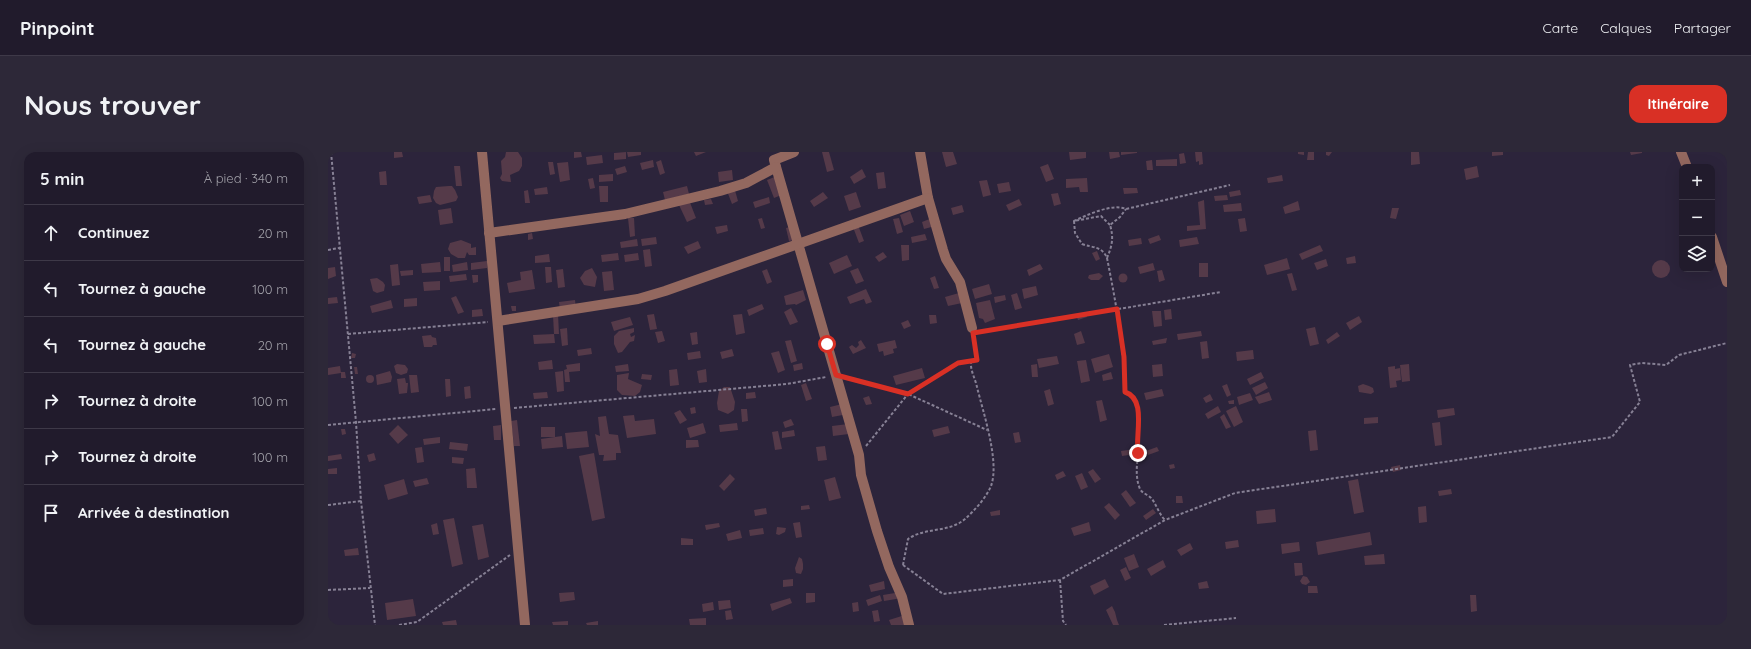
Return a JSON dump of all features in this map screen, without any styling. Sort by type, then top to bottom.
[{"type":"street","points":[[482,152],[488,233],[498,321],[525,625]]},
{"type":"street","points":[[794,152],[774,160],[859,455],[861,475],[889,567],[902,597],[909,625]]},
{"type":"street","points":[[920,152],[928,198],[946,259],[960,282],[972,328]]},
{"type":"street","points":[[1681,152],[1685,164]]},
{"type":"street","points":[[488,233],[625,214],[720,191],[746,183],[776,167]]},
{"type":"street","points":[[498,321],[638,298],[665,291],[928,198]]},
{"type":"street","points":[[1715,247],[1727,282]]},
{"type":"path","points":[[331,152],[356,422],[361,501],[375,625]]},
{"type":"path","points":[[1074,221],[1102,210],[1120,206],[1126,209],[1230,185]]},
{"type":"path","points":[[1110,225],[1120,217],[1126,209]]},
{"type":"path","points":[[1074,221],[1101,216],[1110,225],[1113,234],[1112,246],[1107,258]]},
{"type":"path","points":[[1074,221],[1075,233],[1082,244],[1098,248],[1104,252],[1107,258],[1117,309],[1124,357],[1125,392],[1134,398],[1139,412],[1136,472],[1141,490],[1152,499],[1165,520]]},
{"type":"path","points":[[328,250],[340,248]]},
{"type":"path","points":[[859,455],[908,394],[958,363],[977,360],[973,333],[1221,292]]},
{"type":"path","points":[[348,334],[498,321]]},
{"type":"path","points":[[889,567],[903,565],[944,594],[1060,580],[1165,520],[1235,493],[1612,437],[1640,402],[1630,365],[1642,363],[1666,365],[1680,355],[1727,343]]},
{"type":"path","points":[[903,565],[908,539],[915,534],[955,526],[964,520],[986,495],[991,486],[994,475],[994,460],[976,383],[970,366],[971,361]]},
{"type":"path","points":[[328,425],[787,384],[836,375],[908,394],[987,430]]},
{"type":"path","points":[[328,505],[361,501]]},
{"type":"path","points":[[399,625],[418,622],[519,548]]},
{"type":"path","points":[[1060,580],[1063,621],[1066,625]]},
{"type":"path","points":[[328,590],[370,588]]},
{"type":"path","points":[[1164,625],[1236,618]]},
{"type":"building","points":[[394,152],[402,152],[403,157],[394,158]]},
{"type":"building","points":[[506,152],[518,152],[522,158],[522,166],[519,171],[510,175],[511,182],[502,181],[500,178],[502,174],[501,161],[505,157]]},
{"type":"building","points":[[574,152],[581,152],[582,157],[574,158]]},
{"type":"building","points":[[626,152],[626,159],[614,160],[614,153]]},
{"type":"building","points":[[627,152],[641,152],[641,155],[628,157]]},
{"type":"building","points":[[694,152],[706,152],[696,156]]},
{"type":"building","points":[[822,152],[829,152],[834,170],[827,172]]},
{"type":"building","points":[[942,152],[953,152],[957,164],[946,167]]},
{"type":"building","points":[[1069,152],[1086,152],[1086,158],[1070,160]]},
{"type":"building","points":[[1109,152],[1119,152],[1120,157],[1110,159]]},
{"type":"building","points":[[1121,152],[1137,152],[1137,153],[1121,155]]},
{"type":"building","points":[[1195,152],[1202,152],[1203,164],[1199,165],[1199,161],[1196,162]]},
{"type":"building","points":[[1298,152],[1304,152],[1304,155],[1298,154]]},
{"type":"building","points":[[1308,152],[1314,152],[1314,160],[1307,160]]},
{"type":"building","points":[[1326,152],[1332,152],[1329,156],[1326,155]]},
{"type":"building","points":[[1411,152],[1419,152],[1420,164],[1411,165]]},
{"type":"building","points":[[1492,152],[1503,152],[1503,155],[1492,156]]},
{"type":"building","points":[[1630,152],[1642,152],[1642,153],[1631,155]]},
{"type":"building","points":[[1184,153],[1186,163],[1180,164],[1179,154]]},
{"type":"building","points":[[602,155],[603,163],[587,165],[586,157]]},
{"type":"building","points":[[1177,159],[1177,166],[1156,166],[1156,160]]},
{"type":"building","points":[[653,160],[654,167],[642,170],[640,163]]},
{"type":"building","points":[[661,160],[665,173],[660,175],[656,162]]},
{"type":"building","points":[[1152,160],[1153,170],[1147,170],[1146,161]]},
{"type":"building","points":[[548,162],[553,162],[555,174],[550,175]]},
{"type":"building","points":[[568,162],[570,180],[560,182],[557,163]]},
{"type":"building","points":[[1048,164],[1054,179],[1046,182],[1040,167]]},
{"type":"building","points":[[454,166],[460,166],[462,186],[456,186]]},
{"type":"building","points":[[625,166],[627,172],[617,175],[615,169]]},
{"type":"building","points":[[1477,166],[1479,177],[1466,180],[1464,169]]},
{"type":"building","points":[[862,169],[866,177],[854,184],[850,177]]},
{"type":"building","points":[[732,170],[733,180],[719,182],[718,172]]},
{"type":"building","points":[[386,171],[387,185],[380,185],[379,172]]},
{"type":"building","points":[[884,172],[886,188],[878,189],[876,173]]},
{"type":"building","points":[[613,174],[613,181],[599,182],[599,175]]},
{"type":"building","points":[[1282,175],[1283,181],[1268,183],[1267,178]]},
{"type":"building","points":[[777,176],[784,194],[774,198],[767,180]]},
{"type":"building","points":[[593,178],[595,188],[590,189],[588,179]]},
{"type":"building","points":[[1087,178],[1088,192],[1080,192],[1079,187],[1066,188],[1066,179]]},
{"type":"building","points":[[987,180],[991,195],[983,197],[979,181]]},
{"type":"building","points":[[1009,182],[1011,191],[999,193],[997,184]]},
{"type":"building","points":[[452,186],[458,197],[456,201],[440,205],[436,203],[433,198],[436,187]]},
{"type":"building","points":[[599,186],[608,186],[608,202],[600,202]]},
{"type":"building","points":[[687,186],[689,194],[665,200],[663,192]]},
{"type":"building","points":[[547,187],[548,194],[535,195],[534,189]]},
{"type":"building","points":[[734,187],[738,201],[732,204],[727,191]]},
{"type":"building","points":[[1123,188],[1137,188],[1138,193],[1124,194]]},
{"type":"building","points":[[528,190],[530,203],[525,203],[524,191]]},
{"type":"building","points":[[1240,190],[1241,195],[1230,197],[1229,192]]},
{"type":"building","points":[[823,192],[828,198],[814,207],[810,201]]},
{"type":"building","points":[[856,192],[861,207],[849,211],[844,196]]},
{"type":"building","points":[[1058,193],[1061,204],[1054,206],[1051,194]]},
{"type":"building","points":[[430,195],[432,202],[419,204],[417,197]]},
{"type":"building","points":[[1227,195],[1228,200],[1215,201],[1214,196]]},
{"type":"building","points":[[769,197],[770,203],[755,208],[753,202]]},
{"type":"building","points":[[711,199],[713,204],[705,205],[704,200]]},
{"type":"building","points":[[1019,199],[1022,205],[1009,211],[1006,205]]},
{"type":"building","points":[[689,200],[696,218],[687,222],[679,205]]},
{"type":"building","points":[[1204,200],[1206,229],[1187,231],[1187,226],[1200,225],[1198,202]]},
{"type":"building","points":[[1298,201],[1300,210],[1285,214],[1283,207]]},
{"type":"building","points":[[1241,203],[1242,211],[1224,212],[1223,205]]},
{"type":"building","points":[[962,205],[964,212],[953,215],[951,208]]},
{"type":"building","points":[[451,208],[453,223],[440,225],[438,210]]},
{"type":"building","points":[[1392,208],[1399,208],[1396,219],[1390,218]]},
{"type":"building","points":[[910,211],[914,222],[904,226],[900,215]]},
{"type":"building","points":[[628,218],[634,218],[635,236],[630,237]]},
{"type":"building","points":[[762,218],[765,228],[761,229],[758,219]]},
{"type":"building","points":[[899,218],[903,232],[897,234],[893,219]]},
{"type":"building","points":[[932,218],[935,226],[924,229],[922,222]]},
{"type":"building","points":[[1245,218],[1247,231],[1240,232],[1238,219]]},
{"type":"building","points":[[727,225],[728,231],[717,234],[715,227]]},
{"type":"building","points":[[858,225],[864,241],[859,243],[853,227]]},
{"type":"building","points":[[793,226],[796,240],[789,241],[786,228]]},
{"type":"building","points":[[532,233],[533,239],[528,240],[528,234]]},
{"type":"building","points":[[925,234],[927,240],[912,243],[911,237]]},
{"type":"building","points":[[1159,235],[1161,240],[1150,244],[1148,239]]},
{"type":"building","points":[[656,237],[657,244],[642,246],[641,239]]},
{"type":"building","points":[[1197,237],[1199,244],[1180,247],[1179,240]]},
{"type":"building","points":[[1141,238],[1142,244],[1129,246],[1128,240]]},
{"type":"building","points":[[637,239],[638,246],[621,248],[620,242]]},
{"type":"building","points":[[461,240],[471,244],[471,248],[476,247],[476,255],[469,255],[467,252],[465,258],[458,258],[451,254],[448,249],[450,243]]},
{"type":"building","points":[[698,241],[701,248],[688,254],[684,247]]},
{"type":"building","points":[[901,245],[909,245],[909,260],[902,261]]},
{"type":"building","points":[[1320,245],[1323,251],[1302,260],[1299,254]]},
{"type":"building","points":[[650,249],[652,266],[645,267],[643,250]]},
{"type":"building","points":[[1097,251],[1100,259],[1096,261],[1092,253]]},
{"type":"building","points":[[883,252],[887,257],[879,262],[875,257]]},
{"type":"building","points":[[618,253],[619,260],[602,262],[601,255]]},
{"type":"building","points":[[638,253],[639,260],[625,262],[624,255]]},
{"type":"building","points":[[549,254],[550,262],[535,263],[535,256]]},
{"type":"building","points":[[847,255],[852,266],[834,274],[829,263]]},
{"type":"building","points":[[1355,256],[1356,263],[1347,264],[1346,258]]},
{"type":"building","points":[[444,257],[450,257],[450,271],[444,271]]},
{"type":"building","points":[[1287,258],[1290,269],[1267,275],[1264,265]]},
{"type":"building","points":[[1326,259],[1328,266],[1317,270],[1314,263]]},
{"type":"building","points":[[1661,260],[1667,263],[1670,269],[1667,275],[1661,278],[1655,275],[1652,269],[1655,263]]},
{"type":"building","points":[[487,261],[487,268],[471,270],[471,263]]},
{"type":"building","points":[[440,262],[441,272],[422,273],[421,264]]},
{"type":"building","points":[[467,262],[468,270],[453,272],[452,265]]},
{"type":"building","points":[[1153,263],[1155,270],[1140,274],[1138,267]]},
{"type":"building","points":[[1199,263],[1208,263],[1208,277],[1199,277]]},
{"type":"building","points":[[398,264],[400,285],[392,286],[390,265]]},
{"type":"building","points":[[1040,264],[1043,269],[1029,276],[1027,270]]},
{"type":"building","points":[[335,267],[336,276],[328,279],[328,268]]},
{"type":"building","points":[[545,267],[551,267],[552,282],[546,283]]},
{"type":"building","points":[[592,268],[597,277],[595,287],[584,285],[580,278],[585,271]]},
{"type":"building","points":[[858,268],[864,281],[856,284],[850,271]]},
{"type":"building","points":[[563,269],[565,287],[558,288],[556,270]]},
{"type":"building","points":[[767,269],[772,282],[767,284],[762,271]]},
{"type":"building","points":[[413,270],[413,275],[401,276],[400,271]]},
{"type":"building","points":[[532,270],[535,289],[509,293],[507,283],[521,280],[520,272]]},
{"type":"building","points":[[1162,270],[1165,280],[1159,282],[1157,271]]},
{"type":"building","points":[[612,271],[614,290],[604,291],[602,272]]},
{"type":"building","points":[[1099,273],[1103,276],[1099,280],[1091,280],[1088,278],[1089,275]]},
{"type":"building","points":[[1292,273],[1297,290],[1292,291],[1287,274]]},
{"type":"building","points":[[466,274],[467,280],[450,282],[449,276]]},
{"type":"building","points":[[1121,274],[1125,274],[1127,278],[1125,282],[1121,282],[1119,280],[1119,276]]},
{"type":"building","points":[[472,275],[478,275],[478,282],[473,283]]},
{"type":"building","points":[[935,276],[939,288],[934,289],[930,278]]},
{"type":"building","points":[[377,278],[385,285],[384,291],[377,293],[373,291],[370,279]]},
{"type":"building","points":[[440,281],[440,290],[424,291],[423,282]]},
{"type":"building","points":[[989,284],[992,294],[975,299],[972,289]]},
{"type":"building","points":[[1036,286],[1038,295],[1024,299],[1022,289]]},
{"type":"building","points":[[866,289],[872,302],[866,304],[864,299],[850,304],[847,297]]},
{"type":"building","points":[[803,290],[806,300],[796,305],[786,305],[784,296]]},
{"type":"building","points":[[959,293],[962,303],[948,306],[945,297]]},
{"type":"building","points":[[1017,293],[1022,308],[1015,310],[1011,295]]},
{"type":"building","points":[[1005,295],[1006,300],[995,303],[994,297]]},
{"type":"building","points":[[456,296],[464,312],[458,314],[451,298]]},
{"type":"building","points":[[337,297],[338,303],[328,304],[328,298]]},
{"type":"building","points":[[417,298],[417,306],[404,307],[404,299]]},
{"type":"building","points":[[391,300],[393,308],[372,313],[370,306]]},
{"type":"building","points":[[575,300],[576,309],[560,310],[559,302]]},
{"type":"building","points":[[990,300],[995,319],[985,323],[983,319],[979,318],[976,303]]},
{"type":"building","points":[[762,304],[764,309],[749,316],[747,310]]},
{"type":"building","points":[[511,306],[516,306],[516,311],[512,311]]},
{"type":"building","points":[[791,308],[798,322],[790,325],[784,312]]},
{"type":"building","points":[[482,309],[483,316],[472,317],[472,310]]},
{"type":"building","points":[[1171,309],[1172,319],[1165,320],[1164,310]]},
{"type":"building","points":[[1152,311],[1161,311],[1162,326],[1154,327]]},
{"type":"building","points":[[1085,312],[1087,317],[1078,320],[1076,315]]},
{"type":"building","points":[[558,314],[559,334],[554,334],[553,315]]},
{"type":"building","points":[[654,314],[657,329],[650,330],[647,315]]},
{"type":"building","points":[[742,314],[745,333],[736,335],[733,315]]},
{"type":"building","points":[[929,315],[936,315],[937,323],[930,324]]},
{"type":"building","points":[[1359,316],[1362,322],[1350,330],[1346,323]]},
{"type":"building","points":[[630,317],[633,325],[614,331],[611,322]]},
{"type":"building","points":[[908,320],[911,326],[904,329],[901,323]]},
{"type":"building","points":[[1315,327],[1319,344],[1310,346],[1306,329]]},
{"type":"building","points":[[567,328],[568,345],[562,346],[560,329]]},
{"type":"building","points":[[634,328],[634,332],[630,334],[631,337],[635,335],[634,341],[630,342],[622,352],[618,353],[614,344],[614,336],[619,331]]},
{"type":"building","points":[[662,331],[665,341],[658,343],[655,332]]},
{"type":"building","points":[[1081,331],[1085,343],[1077,345],[1074,334]]},
{"type":"building","points":[[1201,331],[1202,336],[1178,340],[1177,334]]},
{"type":"building","points":[[697,332],[698,344],[692,345],[690,333]]},
{"type":"building","points":[[1337,332],[1340,336],[1328,344],[1326,340]]},
{"type":"building","points":[[554,334],[555,343],[534,344],[533,335]]},
{"type":"building","points":[[431,335],[432,337],[436,338],[437,345],[433,345],[432,347],[424,347],[422,336]]},
{"type":"building","points":[[1167,338],[1166,343],[1153,345],[1152,341]]},
{"type":"building","points":[[791,340],[797,361],[791,363],[785,341]]},
{"type":"building","points":[[861,340],[866,348],[853,354],[849,347],[852,345],[856,348],[859,345],[858,342]]},
{"type":"building","points":[[895,340],[897,348],[893,349],[894,353],[884,356],[883,351],[879,352],[877,344]]},
{"type":"building","points":[[1207,341],[1209,358],[1202,359],[1200,342]]},
{"type":"building","points":[[591,348],[592,354],[578,356],[577,350]]},
{"type":"building","points":[[732,349],[734,356],[722,359],[720,352]]},
{"type":"building","points":[[1253,350],[1254,359],[1237,361],[1236,352]]},
{"type":"building","points":[[700,351],[701,358],[688,360],[687,353]]},
{"type":"building","points":[[779,351],[785,370],[778,373],[771,353]]},
{"type":"building","points":[[352,353],[356,354],[355,358],[351,358]]},
{"type":"building","points":[[1109,354],[1113,367],[1095,373],[1091,359]]},
{"type":"building","points":[[1057,356],[1059,364],[1039,368],[1037,359]]},
{"type":"building","points":[[552,360],[553,369],[539,370],[538,362]]},
{"type":"building","points":[[1086,360],[1090,381],[1081,383],[1077,361]]},
{"type":"building","points":[[580,363],[580,371],[569,372],[570,382],[565,382],[564,370],[567,369],[566,365]]},
{"type":"building","points":[[802,363],[803,369],[794,371],[793,365]]},
{"type":"building","points":[[397,364],[405,365],[408,369],[407,373],[401,375],[396,373],[394,366]]},
{"type":"building","points":[[628,364],[629,371],[616,372],[615,366]]},
{"type":"building","points":[[1037,364],[1038,377],[1032,377],[1031,365]]},
{"type":"building","points":[[1162,364],[1163,376],[1153,377],[1152,365]]},
{"type":"building","points":[[1409,364],[1410,381],[1402,382],[1400,365]]},
{"type":"building","points":[[340,366],[341,373],[328,375],[328,368]]},
{"type":"building","points":[[1395,366],[1395,369],[1400,368],[1401,380],[1396,381],[1397,387],[1390,388],[1388,367]]},
{"type":"building","points":[[354,367],[357,367],[358,374],[355,374]]},
{"type":"building","points":[[922,368],[925,378],[896,385],[893,376]]},
{"type":"building","points":[[677,369],[679,385],[670,386],[669,370]]},
{"type":"building","points":[[706,369],[707,382],[699,383],[697,371]]},
{"type":"building","points":[[390,371],[392,377],[391,382],[377,385],[376,375]]},
{"type":"building","points":[[563,371],[564,391],[557,392],[555,372]]},
{"type":"building","points":[[341,372],[345,372],[346,378],[341,378]]},
{"type":"building","points":[[1111,372],[1113,379],[1103,381],[1102,375]]},
{"type":"building","points":[[1261,372],[1264,378],[1250,385],[1247,379]]},
{"type":"building","points":[[629,373],[628,379],[642,385],[640,392],[635,396],[622,395],[617,390],[617,375]]},
{"type":"building","points":[[642,374],[652,375],[651,380],[641,379]]},
{"type":"building","points":[[368,375],[372,375],[374,379],[372,383],[368,383],[366,381],[366,377]]},
{"type":"building","points":[[409,375],[417,375],[419,392],[411,393]]},
{"type":"building","points":[[405,378],[406,383],[408,383],[407,393],[399,394],[397,379]]},
{"type":"building","points":[[445,379],[450,379],[451,396],[446,397]]},
{"type":"building","points":[[1265,382],[1268,388],[1256,395],[1252,388]]},
{"type":"building","points":[[806,383],[812,399],[806,401],[801,385]]},
{"type":"building","points":[[1227,384],[1231,395],[1227,397],[1222,386]]},
{"type":"building","points":[[1363,384],[1373,388],[1374,392],[1371,394],[1359,392],[1358,386]]},
{"type":"building","points":[[470,386],[471,398],[465,399],[464,387]]},
{"type":"building","points":[[724,387],[730,387],[735,402],[734,410],[728,414],[718,410],[717,403],[719,391]]},
{"type":"building","points":[[1050,389],[1054,404],[1048,406],[1044,391]]},
{"type":"building","points":[[1162,389],[1164,396],[1146,400],[1144,393]]},
{"type":"building","points":[[547,392],[548,398],[534,399],[533,393]]},
{"type":"building","points":[[755,392],[756,398],[746,399],[746,393]]},
{"type":"building","points":[[1269,392],[1272,400],[1259,404],[1255,397]]},
{"type":"building","points":[[1250,393],[1253,400],[1239,405],[1237,397]]},
{"type":"building","points":[[1210,394],[1213,400],[1206,403],[1203,398]]},
{"type":"building","points":[[869,396],[872,404],[866,405],[863,398]]},
{"type":"building","points":[[1102,400],[1107,420],[1100,422],[1096,401]]},
{"type":"building","points":[[1234,400],[1234,404],[1229,404],[1228,401]]},
{"type":"building","points":[[846,403],[848,414],[832,417],[830,407]]},
{"type":"building","points":[[1218,406],[1221,412],[1208,419],[1205,414]]},
{"type":"building","points":[[1236,406],[1243,422],[1234,427],[1226,411]]},
{"type":"building","points":[[695,407],[696,413],[691,414],[690,408]]},
{"type":"building","points":[[1454,408],[1455,415],[1438,418],[1437,410]]},
{"type":"building","points":[[741,409],[747,409],[748,421],[742,422]]},
{"type":"building","points":[[680,410],[687,420],[680,424],[674,413]]},
{"type":"building","points":[[1224,414],[1231,427],[1226,429],[1220,417]]},
{"type":"building","points":[[634,415],[635,421],[654,419],[656,434],[627,438],[623,416]]},
{"type":"building","points":[[606,416],[609,434],[618,435],[621,453],[616,453],[616,460],[603,461],[604,455],[599,455],[595,434],[600,436],[598,417]]},
{"type":"building","points":[[1378,417],[1378,423],[1364,424],[1364,418]]},
{"type":"building","points":[[791,419],[794,425],[785,428],[783,422]]},
{"type":"building","points":[[517,420],[520,446],[514,446],[511,421]]},
{"type":"building","points":[[1440,422],[1442,445],[1435,446],[1432,423]]},
{"type":"building","points":[[703,423],[706,433],[690,438],[687,428]]},
{"type":"building","points":[[737,423],[738,430],[720,432],[719,425]]},
{"type":"building","points":[[848,424],[849,434],[833,436],[832,426]]},
{"type":"building","points":[[398,425],[408,435],[398,444],[389,434]]},
{"type":"building","points":[[501,425],[501,440],[494,440],[493,426]]},
{"type":"building","points":[[948,426],[950,433],[934,437],[932,430]]},
{"type":"building","points":[[541,427],[555,427],[555,437],[541,437]]},
{"type":"building","points":[[341,429],[345,429],[346,434],[342,435]]},
{"type":"building","points":[[794,430],[795,436],[782,438],[782,432]]},
{"type":"building","points":[[1316,430],[1318,450],[1310,451],[1308,431]]},
{"type":"building","points":[[587,431],[589,447],[567,449],[565,433]]},
{"type":"building","points":[[778,431],[782,449],[775,450],[772,432]]},
{"type":"building","points":[[1019,432],[1021,442],[1015,443],[1013,433]]},
{"type":"building","points":[[562,436],[563,447],[542,449],[541,439]]},
{"type":"building","points":[[440,437],[440,443],[424,445],[423,439]]},
{"type":"building","points":[[686,440],[698,440],[699,447],[686,448]]},
{"type":"building","points":[[450,442],[468,444],[467,451],[449,449]]},
{"type":"building","points":[[825,446],[827,460],[818,461],[816,447]]},
{"type":"building","points":[[422,447],[424,462],[417,463],[415,448]]},
{"type":"building","points":[[1157,447],[1159,451],[1148,455],[1146,451]]},
{"type":"building","points":[[1135,449],[1136,454],[1122,456],[1121,451]]},
{"type":"building","points":[[374,453],[376,460],[369,462],[367,455]]},
{"type":"building","points":[[594,453],[605,518],[592,521],[579,456]]},
{"type":"building","points":[[341,454],[342,459],[328,461],[328,456]]},
{"type":"building","points":[[452,457],[464,458],[463,464],[452,463]]},
{"type":"building","points":[[1174,464],[1175,468],[1170,469],[1169,465]]},
{"type":"building","points":[[1400,465],[1401,470],[1393,472],[1391,467]]},
{"type":"building","points":[[337,468],[337,474],[328,474],[328,469]]},
{"type":"building","points":[[475,468],[477,488],[467,488],[466,469]]},
{"type":"building","points":[[1093,469],[1101,479],[1095,483],[1088,472]]},
{"type":"building","points":[[1063,471],[1066,476],[1057,480],[1055,475]]},
{"type":"building","points":[[1082,473],[1088,487],[1081,490],[1075,476]]},
{"type":"building","points":[[730,474],[735,479],[724,491],[719,486]]},
{"type":"building","points":[[835,477],[841,498],[829,501],[824,480]]},
{"type":"building","points":[[427,478],[429,484],[415,487],[413,481]]},
{"type":"building","points":[[404,479],[408,494],[388,500],[384,485]]},
{"type":"building","points":[[1358,479],[1364,512],[1354,514],[1348,481]]},
{"type":"building","points":[[1451,489],[1452,494],[1439,496],[1438,491]]},
{"type":"building","points":[[1126,490],[1136,503],[1130,507],[1121,494]]},
{"type":"building","points":[[1176,496],[1182,496],[1183,503],[1176,503]]},
{"type":"building","points":[[1109,503],[1120,515],[1115,520],[1104,507]]},
{"type":"building","points":[[809,505],[810,509],[801,510],[801,506]]},
{"type":"building","points":[[1426,506],[1427,522],[1419,523],[1418,507]]},
{"type":"building","points":[[766,508],[767,514],[755,516],[754,510]]},
{"type":"building","points":[[1153,509],[1156,513],[1146,520],[1143,516]]},
{"type":"building","points":[[1275,509],[1276,522],[1257,524],[1256,511]]},
{"type":"building","points":[[1000,510],[1000,515],[991,516],[990,512]]},
{"type":"building","points":[[454,518],[463,564],[452,567],[443,520]]},
{"type":"building","points":[[800,522],[802,537],[796,538],[793,523]]},
{"type":"building","points":[[1089,522],[1091,531],[1074,536],[1071,528]]},
{"type":"building","points":[[437,523],[439,534],[433,535],[431,525]]},
{"type":"building","points":[[719,523],[720,527],[706,530],[705,525]]},
{"type":"building","points":[[483,524],[489,557],[478,560],[472,526]]},
{"type":"building","points":[[777,527],[786,528],[785,532],[779,535],[776,534]]},
{"type":"building","points":[[763,528],[764,534],[750,536],[749,530]]},
{"type":"building","points":[[740,530],[742,538],[728,541],[726,534]]},
{"type":"building","points":[[1370,532],[1372,545],[1318,555],[1316,542]]},
{"type":"building","points":[[681,538],[693,539],[693,545],[681,545]]},
{"type":"building","points":[[1238,540],[1239,547],[1226,549],[1225,542]]},
{"type":"building","points":[[1299,542],[1300,551],[1282,554],[1281,544]]},
{"type":"building","points":[[1190,543],[1193,549],[1181,556],[1177,550]]},
{"type":"building","points":[[358,548],[359,555],[345,556],[344,550]]},
{"type":"building","points":[[1134,554],[1139,567],[1129,571],[1124,558]]},
{"type":"building","points":[[1384,554],[1385,564],[1365,565],[1364,556]]},
{"type":"building","points":[[799,557],[802,559],[803,564],[801,574],[796,573],[795,568]]},
{"type":"building","points":[[1163,560],[1166,567],[1151,576],[1147,569]]},
{"type":"building","points":[[1294,563],[1302,563],[1303,575],[1295,576]]},
{"type":"building","points":[[1126,567],[1131,578],[1125,581],[1120,570]]},
{"type":"building","points":[[1303,576],[1307,577],[1310,582],[1306,585],[1302,584],[1300,581]]},
{"type":"building","points":[[793,579],[793,586],[783,587],[783,580]]},
{"type":"building","points":[[1105,579],[1109,587],[1094,595],[1090,586]]},
{"type":"building","points":[[884,581],[885,589],[871,592],[869,585]]},
{"type":"building","points":[[1207,581],[1209,588],[1199,589],[1198,583]]},
{"type":"building","points":[[1308,586],[1317,586],[1318,593],[1308,593]]},
{"type":"building","points":[[574,592],[575,600],[560,602],[559,593]]},
{"type":"building","points":[[901,592],[902,598],[884,601],[883,595]]},
{"type":"building","points":[[806,593],[815,593],[815,602],[806,603]]},
{"type":"building","points":[[880,595],[882,601],[868,606],[866,600]]},
{"type":"building","points":[[1470,595],[1476,595],[1477,611],[1471,612]]},
{"type":"building","points":[[790,598],[792,603],[772,611],[770,604]]},
{"type":"building","points":[[413,599],[416,616],[387,620],[385,603]]},
{"type":"building","points":[[730,600],[731,608],[719,610],[718,601]]},
{"type":"building","points":[[713,602],[714,610],[703,612],[702,604]]},
{"type":"building","points":[[858,602],[859,611],[853,612],[852,603]]},
{"type":"building","points":[[1112,606],[1119,625],[1113,625],[1106,610]]},
{"type":"building","points":[[731,610],[733,619],[726,620],[725,611]]},
{"type":"building","points":[[878,610],[880,621],[874,622],[872,611]]},
{"type":"building","points":[[905,615],[904,625],[891,625],[889,620]]},
{"type":"building","points":[[706,618],[706,625],[690,625],[689,619]]},
{"type":"building","points":[[456,620],[457,625],[443,625],[442,622]]},
{"type":"building","points":[[568,621],[568,625],[553,625],[552,622]]},
{"type":"building","points":[[598,621],[598,625],[587,625],[586,623]]},
{"type":"route","points":[[827,344],[836,375],[908,394],[958,363],[977,360],[973,333],[1117,309],[1124,357],[1125,392],[1134,398],[1138,407],[1138,453]]}]
